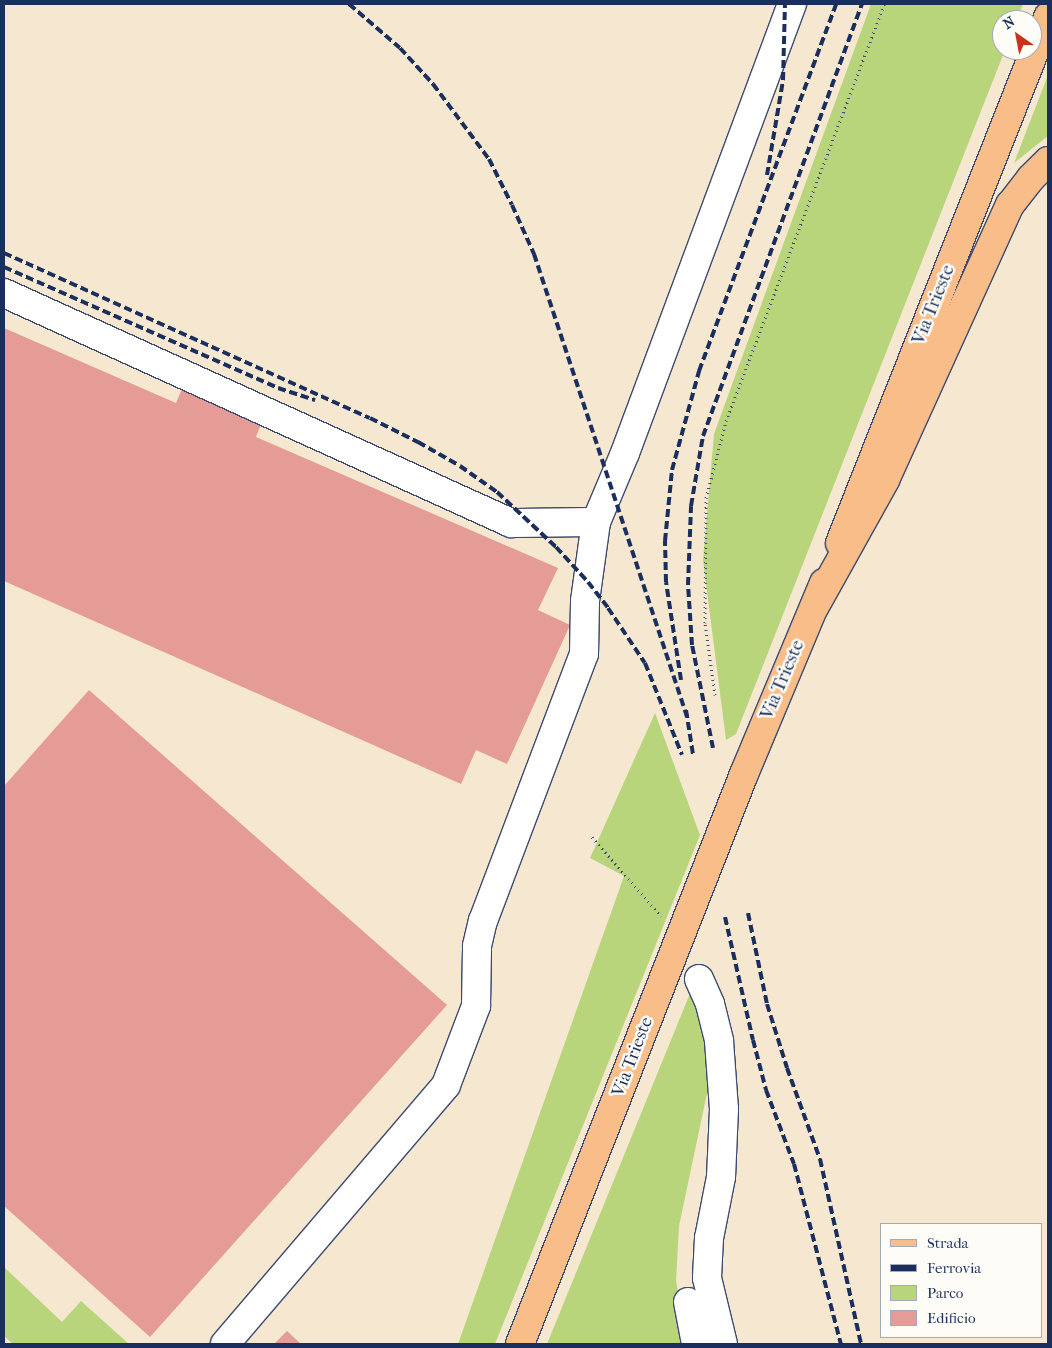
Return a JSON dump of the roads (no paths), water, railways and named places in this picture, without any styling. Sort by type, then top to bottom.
[{"type":"main road","name":"Via Trieste","points":[[520,1344],[744,774],[815,606],[1048,17]]},
{"type":"main road","points":[[815,606],[885,480],[988,249],[1010,205],[1031,178],[1048,161]]},
{"type":"street","points":[[225,1344],[446,1085],[476,1006],[477,946],[484,921],[584,654],[585,601],[596,522],[629,444],[792,4]]},
{"type":"street","points":[[4,293],[511,523],[596,522]]},
{"type":"street","points":[[699,978],[710,1004],[719,1041],[722,1090],[721,1176],[709,1238],[708,1278],[723,1344]]},
{"type":"street","points":[[688,1302],[696,1344]]},
{"type":"railway","points":[[349,4],[400,48],[433,84],[489,159],[512,205],[534,254],[687,716]]},
{"type":"railway","points":[[767,175],[783,80],[785,4]]},
{"type":"railway","points":[[681,680],[666,582],[665,541],[672,470],[699,371],[836,4]]},
{"type":"railway","points":[[713,748],[692,645],[688,585],[691,506],[703,436],[862,4]]},
{"type":"railway","points":[[4,253],[370,418],[460,466],[497,492],[556,547],[588,582],[608,608],[645,663],[682,755]]},
{"type":"railway","points":[[4,267],[278,388],[315,400]]},
{"type":"railway","points":[[686,710],[693,754]]},
{"type":"railway","points":[[748,913],[767,1004],[787,1068],[820,1159],[861,1344]]},
{"type":"railway","points":[[725,917],[766,1090],[794,1164],[841,1344]]}]
